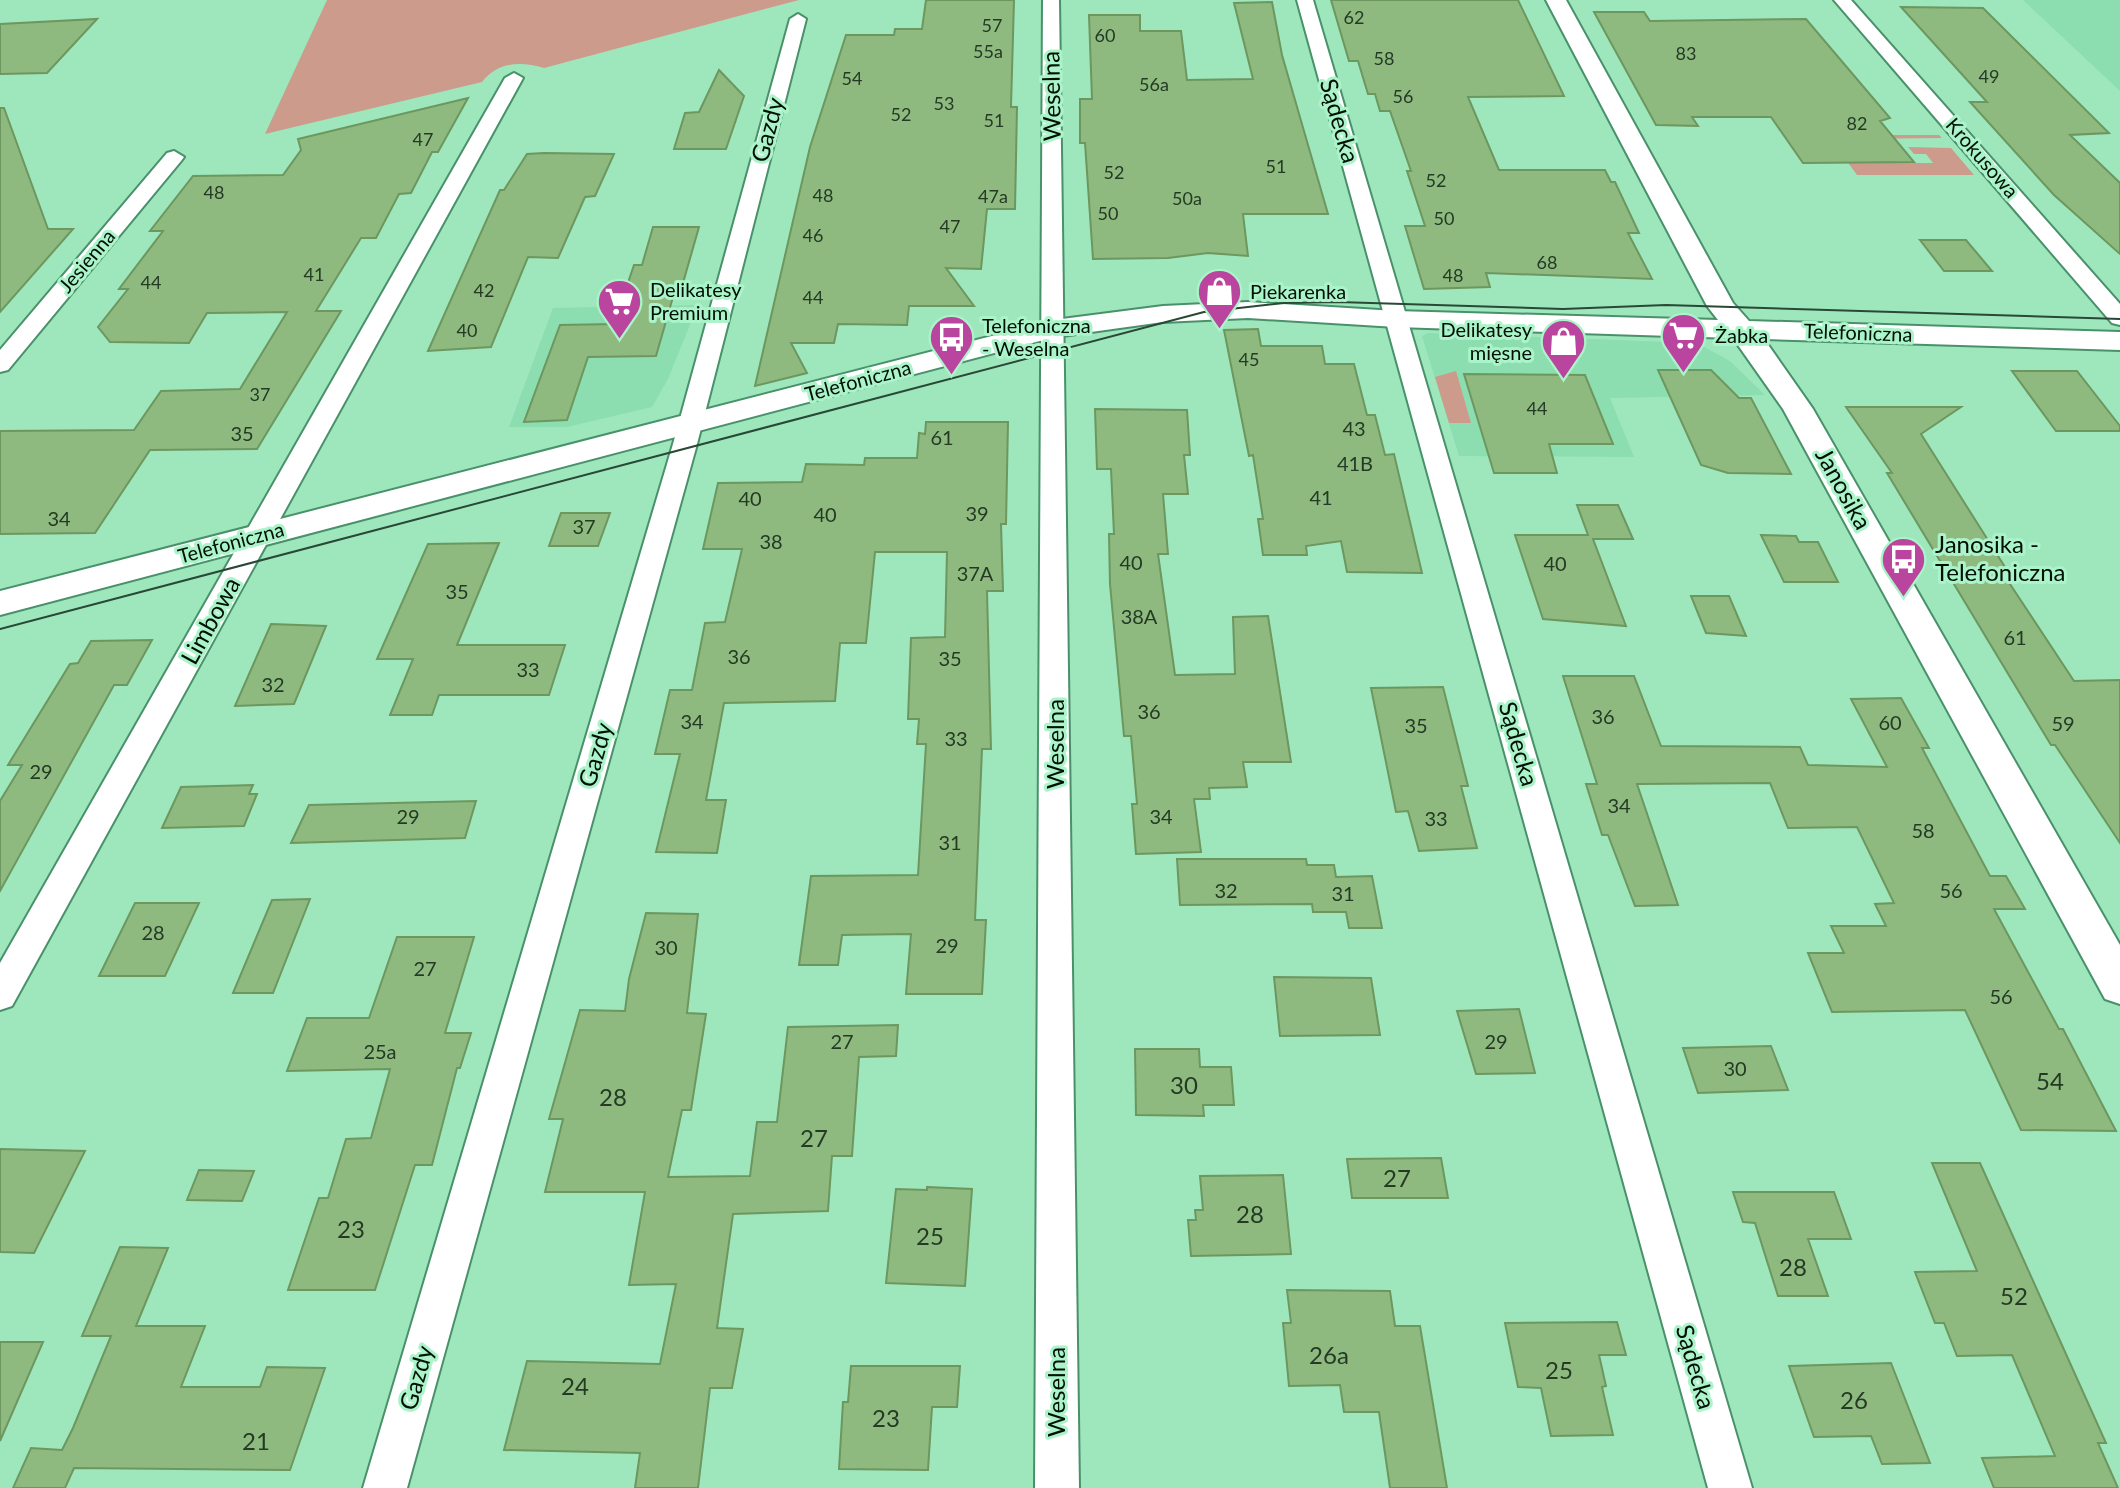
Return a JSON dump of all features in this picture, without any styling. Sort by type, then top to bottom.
[{"type":"street","name":"Weselna","points":[[1051,0],[1057,1488]]},
{"type":"street","name":"Sądecka","points":[[1305,0],[1730,1488]]},
{"type":"street","name":"Janosika","points":[[1556,0],[1712,290],[1778,379],[1813,435],[2120,985]]},
{"type":"street","name":"Krokusowa","points":[[1842,0],[2120,318]]},
{"type":"street","name":"Gazdy","points":[[385,1488],[690,426],[798,19]]},
{"type":"street","name":"Limbowa","points":[[0,995],[514,78]]},
{"type":"street","name":"Jesienna","points":[[0,365],[174,157]]},
{"type":"street","name":"Telefoniczna","points":[[0,603],[1054,329],[1163,314],[1248,310],[1396,319],[2120,341]]},
{"type":"shaded area","points":[[327,0],[799,0],[544,68],[526,64],[502,67],[482,82],[265,134]]},
{"type":"shaded area","points":[[2023,0],[2120,0],[2120,91]]},
{"type":"shaded area","points":[[1828,135],[1939,135],[1942,138],[1847,139],[1866,163],[1933,163],[1926,154],[1914,154],[1908,147],[1951,148],[1974,175],[1857,175]]},
{"type":"shaded area","points":[[698,305],[668,379],[652,407],[567,427],[509,427],[553,308]]},
{"type":"shaded area","points":[[1428,333],[1697,343],[1730,361],[1765,395],[1610,398],[1634,457],[1459,456],[1422,336]]},
{"type":"shaded area","points":[[1456,371],[1471,423],[1449,423],[1435,377]]},
{"type":"building","points":[[926,0],[1014,0],[1011,107],[1017,107],[1015,209],[987,209],[981,269],[946,268],[974,306],[909,306],[907,325],[838,324],[834,343],[791,343],[807,373],[755,386],[810,147],[846,35],[894,35],[895,29],[922,29]]},
{"type":"building","points":[[1331,0],[1518,0],[1564,96],[1468,97],[1499,170],[1605,170],[1611,182],[1615,182],[1639,233],[1628,233],[1652,279],[1486,273],[1490,287],[1424,289],[1405,226],[1425,226],[1407,171],[1411,171],[1390,111],[1380,111],[1375,94],[1368,94],[1358,61],[1349,61]]},
{"type":"building","points":[[1272,2],[1282,55],[1328,214],[1243,214],[1248,256],[1208,253],[1168,258],[1093,259],[1085,143],[1080,143],[1080,99],[1092,99],[1089,15],[1140,15],[1140,31],[1181,31],[1187,80],[1253,79],[1234,3]]},
{"type":"building","points":[[1901,7],[1983,8],[2109,133],[2070,135],[2120,183],[2120,254],[2054,195],[1970,102],[1987,102]]},
{"type":"building","points":[[1594,12],[1644,12],[1650,21],[1806,19],[1890,118],[1880,121],[1914,162],[1803,163],[1771,117],[1692,117],[1698,126],[1656,125]]},
{"type":"building","points":[[97,19],[47,73],[0,74],[0,24]]},
{"type":"building","points":[[719,70],[744,96],[726,149],[674,149],[685,113],[699,112]]},
{"type":"building","points":[[468,98],[438,152],[432,152],[411,193],[399,194],[376,238],[361,238],[316,311],[341,311],[257,449],[150,450],[95,533],[0,534],[0,431],[134,430],[161,391],[240,389],[287,312],[207,313],[189,343],[110,342],[98,327],[128,289],[119,289],[163,231],[150,231],[193,176],[283,175],[301,150],[298,139]]},
{"type":"building","points":[[0,108],[4,108],[48,229],[73,229],[0,312]]},
{"type":"building","points":[[527,154],[614,154],[595,196],[585,197],[558,258],[528,257],[491,347],[428,351],[500,190],[504,190]]},
{"type":"building","points":[[653,227],[699,227],[679,297],[673,297],[656,356],[588,357],[567,420],[524,422],[560,325],[614,324],[634,265],[642,265]]},
{"type":"building","points":[[1920,240],[1966,240],[1992,271],[1944,271]]},
{"type":"building","points":[[1258,329],[1261,346],[1322,346],[1325,364],[1354,364],[1367,415],[1375,415],[1385,455],[1394,454],[1422,573],[1347,572],[1341,541],[1306,546],[1307,555],[1263,555],[1258,519],[1263,519],[1253,455],[1249,456],[1224,330]]},
{"type":"building","points":[[1658,370],[1711,370],[1739,398],[1751,398],[1791,474],[1728,473],[1701,465]]},
{"type":"building","points":[[2012,371],[2077,371],[2120,426],[2120,431],[2056,431]]},
{"type":"building","points":[[1464,374],[1585,375],[1613,444],[1549,444],[1557,473],[1494,473]]},
{"type":"building","points":[[1846,407],[1961,407],[1921,434],[2010,575],[2004,575],[2074,681],[2120,680],[2120,843],[2055,745],[2051,745],[1887,473],[1892,473]]},
{"type":"building","points":[[1095,409],[1187,410],[1190,455],[1184,455],[1188,494],[1163,494],[1168,554],[1158,554],[1175,675],[1235,674],[1233,617],[1268,616],[1291,762],[1243,762],[1247,787],[1209,788],[1210,799],[1194,799],[1201,852],[1136,854],[1132,804],[1137,804],[1131,736],[1124,736],[1110,584],[1109,534],[1114,534],[1111,469],[1097,469]]},
{"type":"building","points":[[926,422],[1008,422],[1006,524],[1001,524],[1003,591],[987,591],[991,749],[982,749],[975,920],[986,920],[982,994],[906,994],[911,934],[842,935],[838,965],[799,965],[811,876],[918,875],[926,744],[917,744],[919,719],[908,719],[911,638],[945,637],[947,552],[875,552],[866,643],[840,643],[835,701],[724,703],[706,800],[726,800],[717,853],[656,852],[680,754],[655,754],[670,690],[692,690],[705,623],[725,622],[742,549],[703,549],[718,483],[802,482],[806,464],[864,465],[865,458],[917,458],[919,433],[925,434]]},
{"type":"building","points":[[1577,505],[1618,505],[1633,539],[1593,539],[1626,626],[1543,619],[1515,535],[1588,535]]},
{"type":"building","points":[[561,513],[610,513],[598,546],[549,546]]},
{"type":"building","points":[[1761,535],[1796,536],[1799,542],[1818,542],[1838,582],[1784,582]]},
{"type":"building","points":[[499,543],[457,645],[565,645],[549,695],[439,695],[432,715],[390,715],[413,659],[377,659],[428,544]]},
{"type":"building","points":[[1691,596],[1729,596],[1746,636],[1706,633]]},
{"type":"building","points":[[271,624],[326,626],[294,704],[235,706]]},
{"type":"building","points":[[152,640],[127,685],[114,685],[0,891],[0,801],[22,765],[8,765],[70,664],[78,663],[91,641]]},
{"type":"building","points":[[1563,676],[1634,676],[1661,746],[1800,747],[1808,765],[1887,767],[1851,699],[1901,698],[1929,748],[1922,748],[1990,876],[2006,876],[2025,909],[1994,909],[2059,1029],[2063,1029],[2116,1131],[2021,1130],[1965,1010],[1832,1012],[1808,953],[1844,953],[1831,926],[1886,926],[1875,904],[1894,903],[1857,827],[1788,828],[1770,783],[1637,784],[1678,905],[1635,906],[1608,835],[1602,835],[1586,784],[1597,784]]},
{"type":"building","points":[[1443,687],[1468,786],[1461,786],[1477,848],[1419,851],[1408,811],[1396,812],[1371,688]]},
{"type":"building","points":[[253,785],[249,794],[257,794],[244,826],[162,828],[181,787]]},
{"type":"building","points":[[476,801],[465,838],[291,843],[309,805]]},
{"type":"building","points":[[1177,859],[1306,859],[1307,865],[1334,865],[1336,877],[1372,876],[1382,928],[1349,928],[1346,912],[1313,912],[1312,904],[1180,905]]},
{"type":"building","points":[[310,899],[273,993],[233,993],[272,900]]},
{"type":"building","points":[[135,903],[199,903],[165,976],[99,976]]},
{"type":"building","points":[[646,913],[698,914],[687,1013],[706,1014],[691,1110],[682,1110],[668,1177],[750,1176],[757,1122],[777,1122],[788,1027],[898,1025],[896,1056],[859,1057],[852,1156],[832,1156],[828,1211],[733,1214],[717,1328],[743,1329],[732,1388],[710,1388],[698,1488],[635,1488],[640,1453],[504,1450],[527,1361],[660,1364],[676,1284],[629,1285],[645,1192],[545,1192],[563,1119],[549,1119],[580,1010],[625,1011],[629,979]]},
{"type":"building","points":[[397,937],[474,937],[445,1033],[471,1033],[460,1068],[457,1068],[432,1165],[415,1165],[375,1290],[288,1290],[319,1198],[328,1198],[346,1139],[371,1138],[390,1069],[287,1071],[307,1018],[369,1018]]},
{"type":"building","points":[[1274,977],[1371,978],[1380,1035],[1280,1036]]},
{"type":"building","points":[[1519,1009],[1535,1073],[1476,1074],[1457,1011]]},
{"type":"building","points":[[1771,1046],[1788,1090],[1698,1093],[1683,1048]]},
{"type":"building","points":[[1135,1049],[1199,1049],[1200,1067],[1231,1067],[1234,1105],[1203,1105],[1204,1116],[1136,1115]]},
{"type":"building","points":[[0,1149],[85,1151],[34,1253],[0,1252]]},
{"type":"building","points":[[1441,1158],[1448,1198],[1352,1198],[1347,1159]]},
{"type":"building","points":[[1932,1163],[1980,1163],[2106,1443],[2098,1443],[2118,1488],[1994,1488],[1982,1458],[2055,1456],[2012,1355],[1957,1356],[1944,1323],[1935,1323],[1915,1272],[1977,1271]]},
{"type":"building","points":[[199,1170],[254,1171],[242,1201],[187,1200]]},
{"type":"building","points":[[1283,1175],[1291,1254],[1191,1256],[1188,1220],[1196,1220],[1195,1210],[1203,1210],[1200,1176]]},
{"type":"building","points":[[927,1187],[972,1189],[965,1286],[886,1283],[896,1189],[927,1190]]},
{"type":"building","points":[[1733,1192],[1834,1192],[1851,1239],[1808,1239],[1828,1296],[1778,1296],[1755,1223],[1743,1222]]},
{"type":"building","points":[[120,1247],[168,1248],[136,1326],[205,1326],[181,1387],[260,1387],[267,1367],[325,1368],[290,1470],[74,1468],[65,1488],[13,1488],[31,1448],[62,1450],[73,1428],[111,1336],[82,1336]]},
{"type":"building","points":[[1287,1290],[1390,1291],[1395,1326],[1420,1326],[1447,1488],[1390,1488],[1379,1412],[1344,1412],[1340,1385],[1289,1386],[1283,1323],[1291,1323]]},
{"type":"building","points":[[1617,1322],[1626,1355],[1599,1355],[1606,1386],[1602,1387],[1613,1435],[1551,1436],[1541,1388],[1518,1387],[1505,1323]]},
{"type":"building","points":[[0,1342],[43,1342],[0,1441]]},
{"type":"building","points":[[1891,1363],[1930,1463],[1882,1464],[1871,1436],[1814,1437],[1789,1366]]},
{"type":"building","points":[[851,1366],[960,1366],[957,1407],[932,1407],[928,1470],[839,1469],[843,1402],[848,1402]]},
{"type":"tram line","points":[[0,629],[1204,312],[1284,303],[1338,302],[1563,309],[1666,305],[2120,319]]},
{"type":"place","name":"Piekarenka","points":[[1219,331]]},
{"type":"place","name":"Delikatesy Premium","points":[[619,340]]},
{"type":"place","name":"Żabka","points":[[1684,375]]},
{"type":"place","name":"Telefoniczna - Weselna","points":[[951,377]]},
{"type":"place","name":"Delikatesy mięsne","points":[[1563,380]]},
{"type":"place","name":"Janosika - Telefoniczna","points":[[1904,598]]}]
